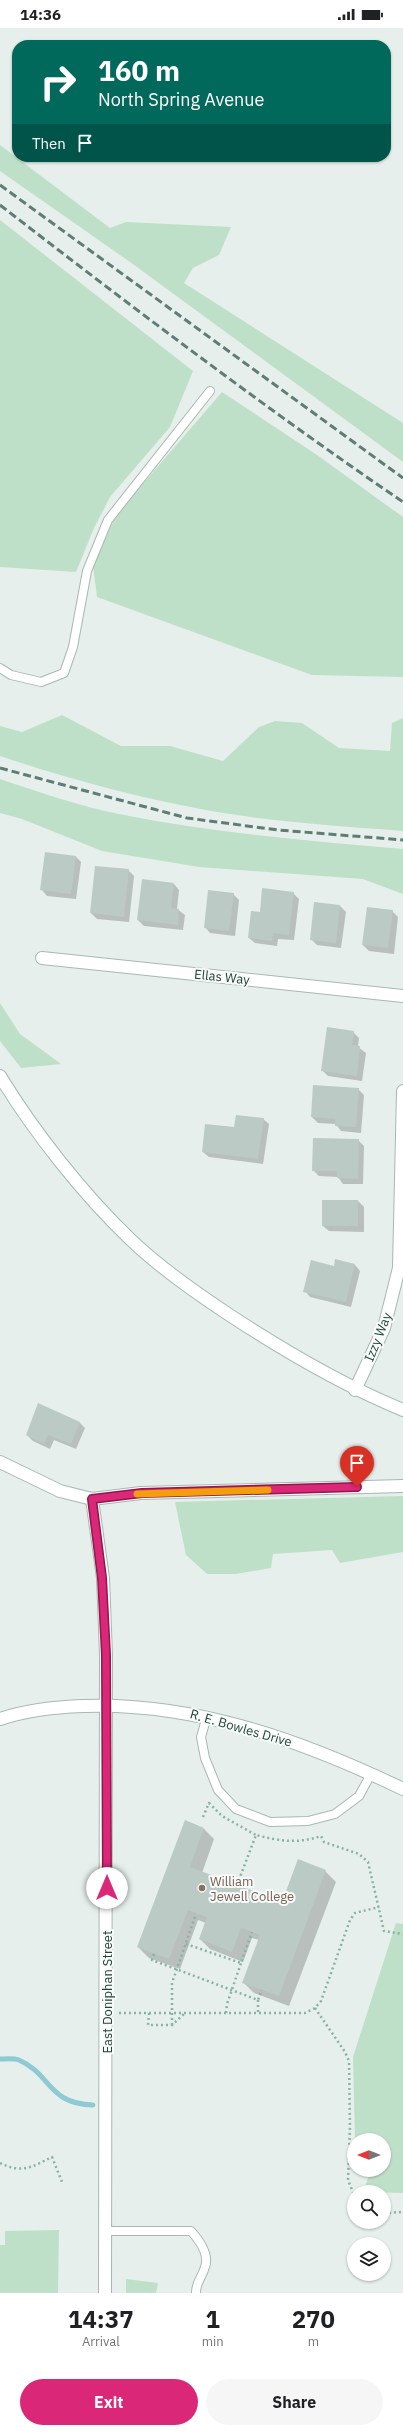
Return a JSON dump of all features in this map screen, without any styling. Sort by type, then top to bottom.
[{"type":"street","name":"Ellas Way","points":[[42,958],[403,996]]},
{"type":"street","points":[[0,1076],[19,1108],[84,1189],[130,1240],[197,1294],[276,1346],[356,1390],[403,1410]]},
{"type":"street","name":"Izzy Way","points":[[356,1390],[384,1328],[399,1268],[403,1091]]},
{"type":"street","points":[[0,1462],[60,1491],[92,1499],[142,1493],[403,1486]]},
{"type":"street","name":"East Doniphan Street","points":[[92,1499],[102,1578],[106,1705],[107,2025],[105,2293]]},
{"type":"street","name":"R. E. Bowles Drive","points":[[0,1719],[35,1710],[106,1705],[170,1710],[207,1716],[273,1735],[371,1774],[403,1789]]},
{"type":"lane","points":[[0,668],[11,675],[41,682],[64,673],[73,647],[87,572],[108,520],[210,391]]},
{"type":"lane","points":[[207,1716],[201,1737],[206,1758],[218,1790],[236,1809],[270,1822],[308,1821],[335,1814],[358,1796],[371,1774]]},
{"type":"lane","points":[[105,2231],[191,2231],[200,2241],[206,2256],[206,2267],[196,2283],[196,2293]]},
{"type":"path","points":[[237,1885],[256,1835],[292,1842],[308,1841],[321,1836],[324,1842],[359,1854],[368,1862],[384,1931],[403,1934]]},
{"type":"path","points":[[107,2025],[118,2013],[305,2013],[315,2008],[321,2001],[350,1920],[355,1913],[379,1907]]},
{"type":"path","points":[[172,2025],[172,1983],[196,1914]]},
{"type":"path","points":[[226,2013],[227,2004],[252,1932]]},
{"type":"path","points":[[186,1944],[241,1963]]},
{"type":"path","points":[[154,1954],[152,1960],[258,2000]]},
{"type":"path","points":[[258,2013],[258,2000],[262,1990]]},
{"type":"path","points":[[315,2008],[346,2052],[348,2061],[350,2127],[348,2180],[350,2185]]},
{"type":"path","points":[[149,2013],[148,2025],[172,2025],[185,2013]]},
{"type":"path","points":[[0,2162],[8,2167],[24,2170],[52,2156],[62,2182]]},
{"type":"path","points":[[391,2213],[403,2212]]},
{"type":"green space","points":[[0,145],[12,154],[12,162],[23,162],[110,228],[126,222],[231,227],[219,255],[193,268],[184,283],[403,423],[403,462],[130,262],[0,171]]},
{"type":"green space","points":[[0,220],[193,371],[170,427],[110,497],[94,528],[76,572],[0,567]]},
{"type":"green space","points":[[222,392],[317,455],[403,517],[403,677],[312,675],[97,597],[93,566],[116,515]]},
{"type":"green space","points":[[62,715],[121,746],[170,746],[223,761],[259,727],[275,721],[302,723],[339,748],[390,751],[392,723],[403,718],[403,831],[283,821],[211,811],[104,787],[0,756],[0,726],[22,732]]},
{"type":"green space","points":[[0,779],[89,807],[154,821],[261,836],[403,849],[403,894],[363,879],[199,867],[102,851],[22,819],[0,813]]},
{"type":"green space","points":[[0,1003],[20,1034],[61,1064],[21,1068],[0,1041]]},
{"type":"green space","points":[[403,1496],[403,1552],[340,1563],[332,1550],[273,1554],[271,1568],[236,1574],[207,1574],[186,1555],[175,1502]]},
{"type":"green space","points":[[396,1923],[403,1924],[403,2193],[391,2193],[391,2185],[366,2185],[368,2177],[391,2177],[391,2133],[355,2133],[353,2057]]},
{"type":"green space","points":[[59,2230],[58,2293],[0,2293],[0,2245],[5,2245],[5,2231]]},
{"type":"green space","points":[[126,2279],[158,2283],[156,2293],[126,2293]]},
{"type":"building","points":[[45,852],[76,856],[71,894],[40,890]]},
{"type":"building","points":[[95,866],[129,869],[124,917],[90,913]]},
{"type":"building","points":[[142,879],[174,883],[171,908],[179,909],[178,925],[137,920]]},
{"type":"building","points":[[262,888],[294,892],[289,935],[273,933],[272,941],[248,938],[251,911],[260,912]]},
{"type":"building","points":[[208,890],[234,893],[229,931],[204,928]]},
{"type":"building","points":[[314,902],[340,905],[336,943],[310,940]]},
{"type":"building","points":[[367,907],[393,910],[388,948],[362,945]]},
{"type":"building","points":[[327,1027],[354,1031],[352,1045],[360,1046],[357,1076],[321,1071]]},
{"type":"building","points":[[313,1085],[359,1088],[356,1127],[335,1126],[335,1119],[311,1117]]},
{"type":"building","points":[[236,1115],[264,1118],[258,1159],[202,1152],[205,1124],[234,1127]]},
{"type":"building","points":[[313,1138],[359,1139],[358,1179],[337,1178],[337,1171],[312,1171]]},
{"type":"building","points":[[322,1200],[358,1200],[358,1226],[322,1226]]},
{"type":"building","points":[[335,1259],[355,1264],[346,1302],[303,1292],[311,1260],[334,1266]]},
{"type":"building","points":[[38,1403],[80,1422],[71,1444],[48,1435],[44,1444],[26,1435]]},
{"type":"building","points":[[185,1820],[204,1828],[190,1867],[282,1902],[298,1859],[326,1870],[279,1996],[242,1983],[260,1935],[241,1928],[232,1952],[199,1939],[207,1917],[188,1910],[169,1959],[137,1947]]},
{"type":"waterway","points":[[0,2059],[19,2060],[30,2066],[58,2094],[67,2100],[93,2105]]},
{"type":"railway","points":[[0,185],[403,478]]},
{"type":"railway","points":[[0,205],[199,356],[300,430],[403,502]]},
{"type":"railway","points":[[0,768],[187,818],[278,830],[403,840]]},
{"type":"slow traffic","points":[[137,1494],[268,1490]]},
{"type":"place","name":"William Jewell College","points":[[202,1888]]},
{"type":"route","points":[[107,1888],[106,1655],[102,1578],[96,1521],[92,1499],[142,1493],[357,1487]]}]
